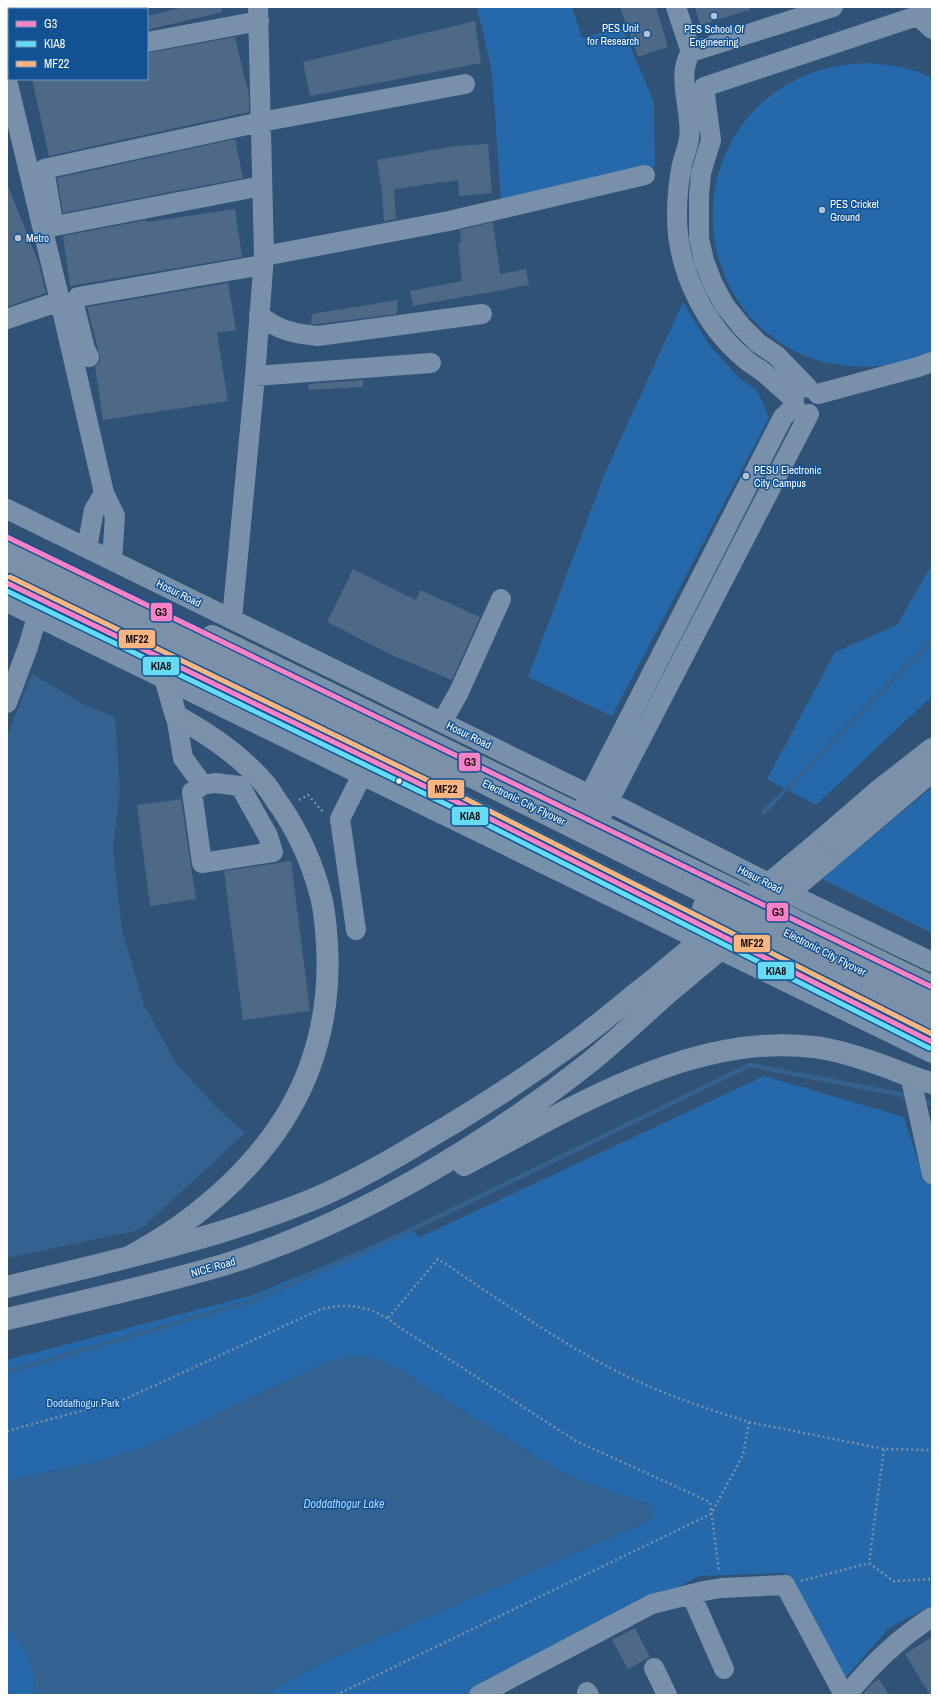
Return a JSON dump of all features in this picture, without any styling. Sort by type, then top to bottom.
[{"type":"highway","name":"Hosur Road","points":[[7,537],[932,987]]},
{"type":"highway","name":"Electronic City Flyover","points":[[7,548],[179,631],[932,1006]]},
{"type":"highway","name":"Electronic City Flyover","points":[[7,569],[574,842],[932,1024]]},
{"type":"highway","points":[[7,583],[459,803],[932,1042]]},
{"type":"highway","points":[[129,1257],[182,1224],[213,1199],[238,1176],[276,1132],[293,1105],[309,1070],[320,1036],[327,996],[328,956],[322,898],[311,863],[293,825],[265,785],[226,748],[176,716],[160,657]]},
{"type":"highway","points":[[819,855],[877,792],[932,749]]},
{"type":"highway","points":[[7,1287],[129,1257],[217,1233],[304,1203],[394,1159],[517,1083],[576,1041],[660,987],[819,855],[932,771]]},
{"type":"highway","points":[[408,1184],[461,1153],[590,1062],[660,987]]},
{"type":"highway","points":[[408,1184],[449,1173],[572,1109],[652,1072],[667,1066],[717,1053],[749,1048],[785,1045],[815,1047],[867,1060],[932,1083]]},
{"type":"highway","name":"NICE Road","points":[[7,1319],[123,1292],[223,1265],[316,1229],[408,1184]]},
{"type":"street","points":[[676,7],[691,52]]},
{"type":"street","points":[[805,400],[745,359],[727,341],[708,317],[694,292],[684,267],[678,241],[677,216],[681,170],[689,138],[685,61],[691,52],[833,7]]},
{"type":"street","points":[[148,42],[258,14],[254,123],[262,186],[263,260],[258,314],[255,376],[232,619]]},
{"type":"street","points":[[685,81],[704,87],[927,19]]},
{"type":"street","points":[[7,80],[104,493],[115,516],[112,560]]},
{"type":"street","points":[[262,186],[55,226],[53,223],[44,169],[254,123],[465,84]]},
{"type":"street","points":[[704,87],[711,140],[701,173],[698,216],[699,238],[704,261],[713,284],[725,306],[742,328],[758,343],[776,355],[805,400]]},
{"type":"street","points":[[681,170],[701,173]]},
{"type":"street","points":[[89,357],[85,349],[74,304],[78,297],[449,221],[645,176]]},
{"type":"street","points":[[7,319],[60,301]]},
{"type":"street","points":[[258,314],[274,327],[299,334],[318,336],[482,314]]},
{"type":"street","points":[[588,819],[590,795],[783,417],[805,400],[918,368],[932,362]]},
{"type":"street","points":[[255,376],[431,363]]},
{"type":"street","points":[[588,819],[609,802],[805,400]]},
{"type":"street","points":[[87,548],[94,510],[104,493]]},
{"type":"street","name":"Hosur Road","points":[[7,509],[590,795],[609,802],[786,892],[932,962]]},
{"type":"street","points":[[442,722],[459,692],[501,599]]},
{"type":"street","points":[[7,602],[932,1053]]},
{"type":"street","points":[[7,703],[28,647],[37,617]]},
{"type":"street","points":[[176,716],[184,758],[203,785]]},
{"type":"street","points":[[356,930],[340,819],[362,775]]},
{"type":"street","points":[[215,783],[240,786],[268,836],[273,852],[202,863],[192,792],[203,785],[215,783]]},
{"type":"street","points":[[910,1075],[932,1174]]},
{"type":"street","points":[[479,1695],[652,1604],[721,1588],[785,1585],[844,1695]]},
{"type":"street","points":[[691,1594],[724,1669]]},
{"type":"street","points":[[848,1695],[863,1675],[891,1649],[932,1617]]},
{"type":"street","points":[[654,1668],[668,1695]]},
{"type":"path","points":[[296,802],[308,795],[326,815],[340,819]]},
{"type":"path","points":[[388,1318],[438,1260],[556,1336],[620,1373],[683,1400],[749,1422],[884,1449],[932,1450]]},
{"type":"path","points":[[7,1431],[125,1399],[312,1313],[330,1307],[352,1305],[365,1307],[388,1318],[576,1442],[710,1502],[721,1588]]},
{"type":"path","points":[[336,1695],[711,1514],[743,1455],[749,1422]]},
{"type":"path","points":[[869,1563],[884,1449]]},
{"type":"path","points":[[869,1563],[893,1581],[932,1580]]},
{"type":"path","points":[[785,1585],[869,1563]]},
{"type":"green space","points":[[477,7],[572,7],[582,38],[622,27],[654,102],[655,167],[501,201],[492,73]]},
{"type":"green space","name":"PES Cricket Ground","points":[[869,63],[901,68],[932,78],[932,352],[897,364],[860,367],[824,362],[803,355],[775,339],[758,325],[735,297],[720,265],[713,231],[714,197],[722,164],[737,133],[759,106],[788,84],[817,71],[837,66]]},
{"type":"green space","points":[[683,302],[708,343],[738,377],[758,392],[769,418],[612,716],[528,677],[605,473]]},
{"type":"green space","points":[[932,564],[932,696],[816,805],[767,779],[835,652],[897,625]]},
{"type":"green space","points":[[932,787],[932,933],[822,879]]},
{"type":"green space","name":"Doddathogur Park","points":[[764,1076],[904,1117],[924,1180],[932,1184],[932,1605],[889,1628],[845,1678],[784,1573],[699,1576],[471,1695],[264,1695],[323,1662],[648,1521],[645,1503],[641,1503],[562,1473],[419,1384],[410,1376],[329,1361],[226,1409],[200,1423],[147,1446],[99,1461],[7,1481],[7,1360],[253,1295],[411,1230],[420,1237]]},
{"type":"green space","points":[[7,1630],[19,1642],[32,1668],[35,1687],[34,1695],[7,1695]]},
{"type":"water","points":[[32,674],[85,705],[115,717],[120,789],[113,848],[122,930],[144,1005],[175,1062],[215,1106],[245,1133],[140,1230],[7,1258],[7,736]]},
{"type":"water","name":"Doddathogur Lake","points":[[353,1356],[372,1358],[397,1367],[419,1384],[562,1473],[641,1503],[648,1504],[653,1510],[653,1516],[648,1521],[323,1662],[264,1695],[34,1695],[35,1687],[32,1668],[19,1642],[7,1630],[7,1481],[99,1461],[147,1446],[200,1423],[226,1409],[329,1361]]},
{"type":"building","points":[[184,7],[222,7],[222,12],[148,30],[148,16]]},
{"type":"building","name":"PES Unit for Research","points":[[620,7],[656,7],[668,47],[638,57]]},
{"type":"building","name":"PES School Of Engineering","points":[[695,7],[749,7],[750,10],[700,25]]},
{"type":"building","points":[[475,21],[481,63],[310,96],[303,62]]},
{"type":"building","points":[[235,37],[249,96],[249,112],[49,156],[32,80],[148,80],[148,53]]},
{"type":"building","points":[[235,139],[243,178],[63,213],[57,178]]},
{"type":"building","points":[[488,144],[492,193],[459,196],[458,180],[397,189],[394,190],[396,219],[384,221],[382,193],[377,160],[454,146]]},
{"type":"building","name":"Metro","points":[[7,183],[39,264],[46,293],[7,307]]},
{"type":"building","points":[[235,209],[242,257],[70,286],[63,236],[146,220],[147,222]]},
{"type":"building","points":[[493,222],[500,274],[526,269],[529,285],[413,306],[410,291],[462,281],[458,243],[461,243],[460,230]]},
{"type":"building","points":[[228,283],[236,330],[217,333],[228,401],[103,420],[95,366],[99,363],[100,357],[87,307]]},
{"type":"building","points":[[398,300],[397,314],[311,324],[312,314]]},
{"type":"building","points":[[363,380],[363,387],[309,390],[308,384]]},
{"type":"building","points":[[353,569],[416,600],[420,590],[480,617],[452,680],[392,655],[327,622]]},
{"type":"building","points":[[181,799],[196,899],[150,906],[137,805]]},
{"type":"building","points":[[291,861],[310,1011],[243,1020],[224,871]]},
{"type":"building","points":[[635,1628],[650,1657],[628,1669],[612,1640]]},
{"type":"building","points":[[932,1637],[932,1695],[930,1695],[905,1654]]},
{"type":"building","points":[[879,1679],[889,1695],[862,1695],[873,1683]]},
{"type":"waterway","points":[[764,812],[932,640]]},
{"type":"waterway","points":[[7,1372],[255,1300],[411,1230],[750,1065],[909,1096]]},
{"type":"waterway","points":[[922,1100],[932,1104]]},
{"type":"transit line","name":"G3","points":[[7,537],[932,987]]},
{"type":"transit line","name":"MF22","points":[[10,577],[462,797],[932,1034]]},
{"type":"transit line","name":"G3","points":[[7,583],[459,803],[932,1042]]},
{"type":"transit line","name":"KIA8","points":[[7,591],[456,809],[929,1048]]},
{"type":"place","name":"PES School Of Engineering","points":[[714,16]]},
{"type":"place","name":"PES Unit for Research","points":[[647,34]]},
{"type":"place","name":"PES Cricket Ground","points":[[822,210]]},
{"type":"place","name":"Metro","points":[[18,238]]},
{"type":"place","name":"PESU Electronic City Campus","points":[[746,476]]}]
